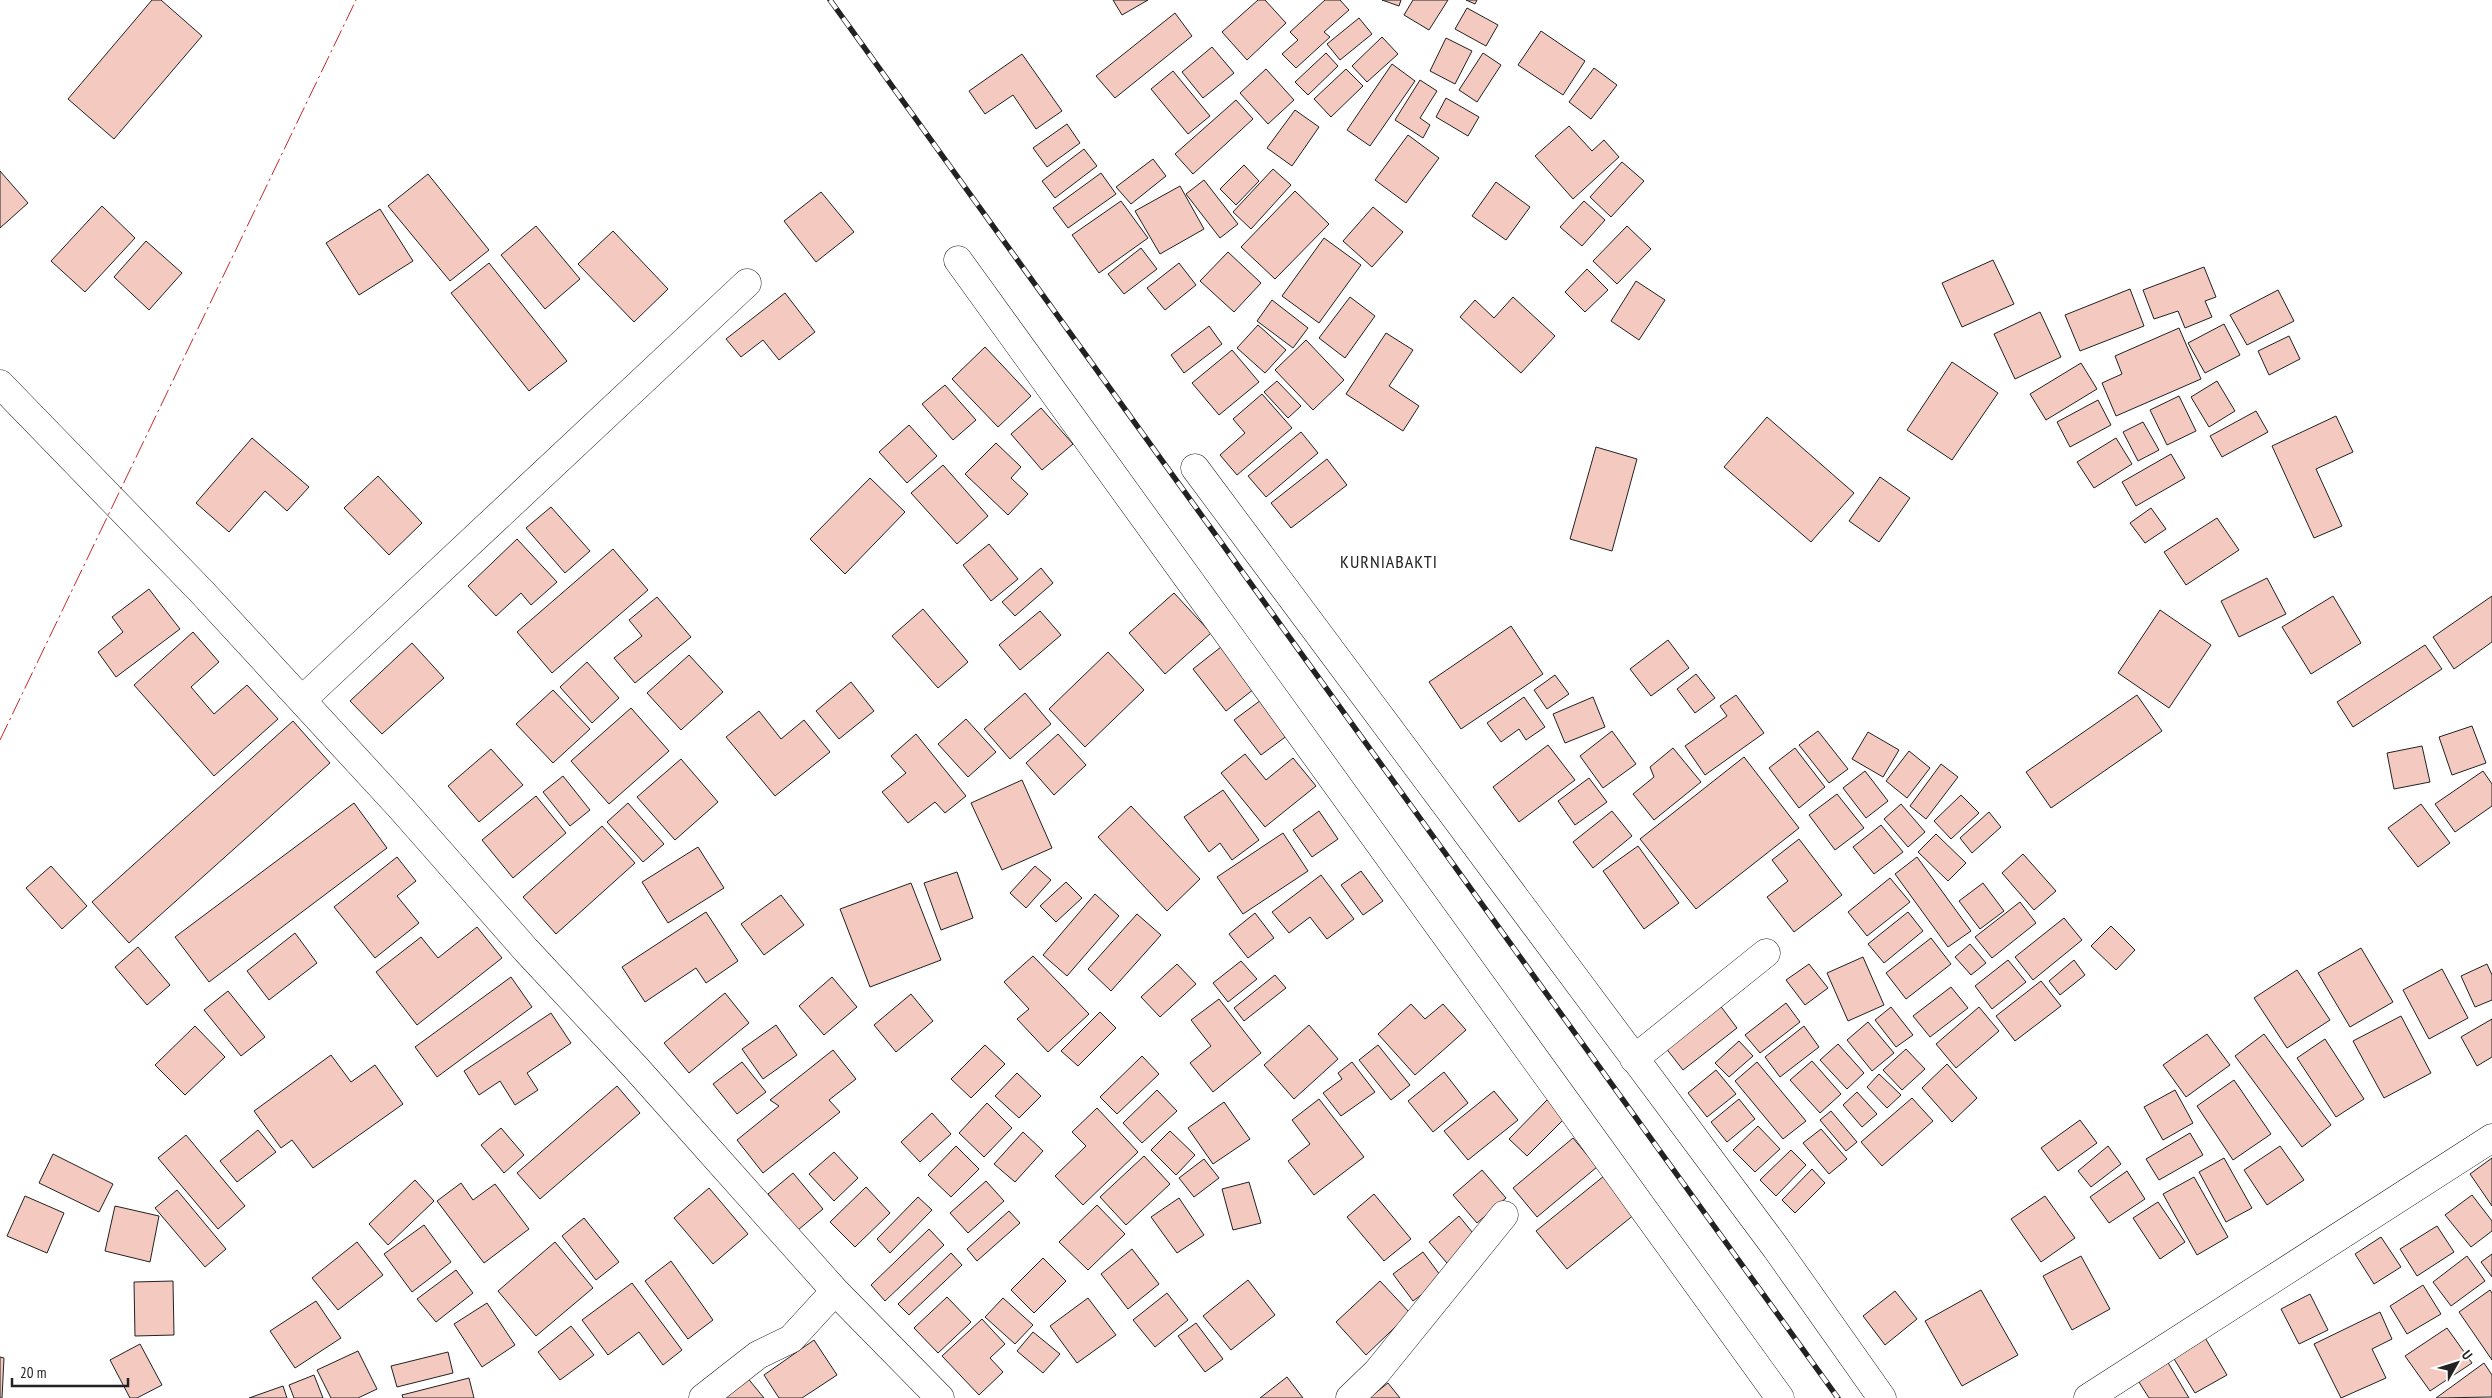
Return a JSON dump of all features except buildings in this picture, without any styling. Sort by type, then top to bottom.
[{"type":"street","points":[[958,260],[1780,1398]]},
{"type":"street","points":[[302,700],[747,283]]},
{"type":"street","points":[[0,384],[201,591],[302,700],[526,950],[636,1068],[835,1291],[940,1398]]},
{"type":"street","points":[[1195,468],[1776,1248],[1882,1398]]},
{"type":"street","points":[[1634,1059],[1766,952]]},
{"type":"street","points":[[2088,1398],[2492,1138]]},
{"type":"street","points":[[1350,1398],[1377,1372],[1504,1215]]},
{"type":"street","points":[[704,1398],[758,1355],[791,1339],[835,1291]]},
{"type":"railway","points":[[830,0],[1838,1398]]},
{"type":"power","points":[[0,740],[356,0]]},
{"type":"district","name":"KURNIABAKTI","points":[[1389,562]]}]
